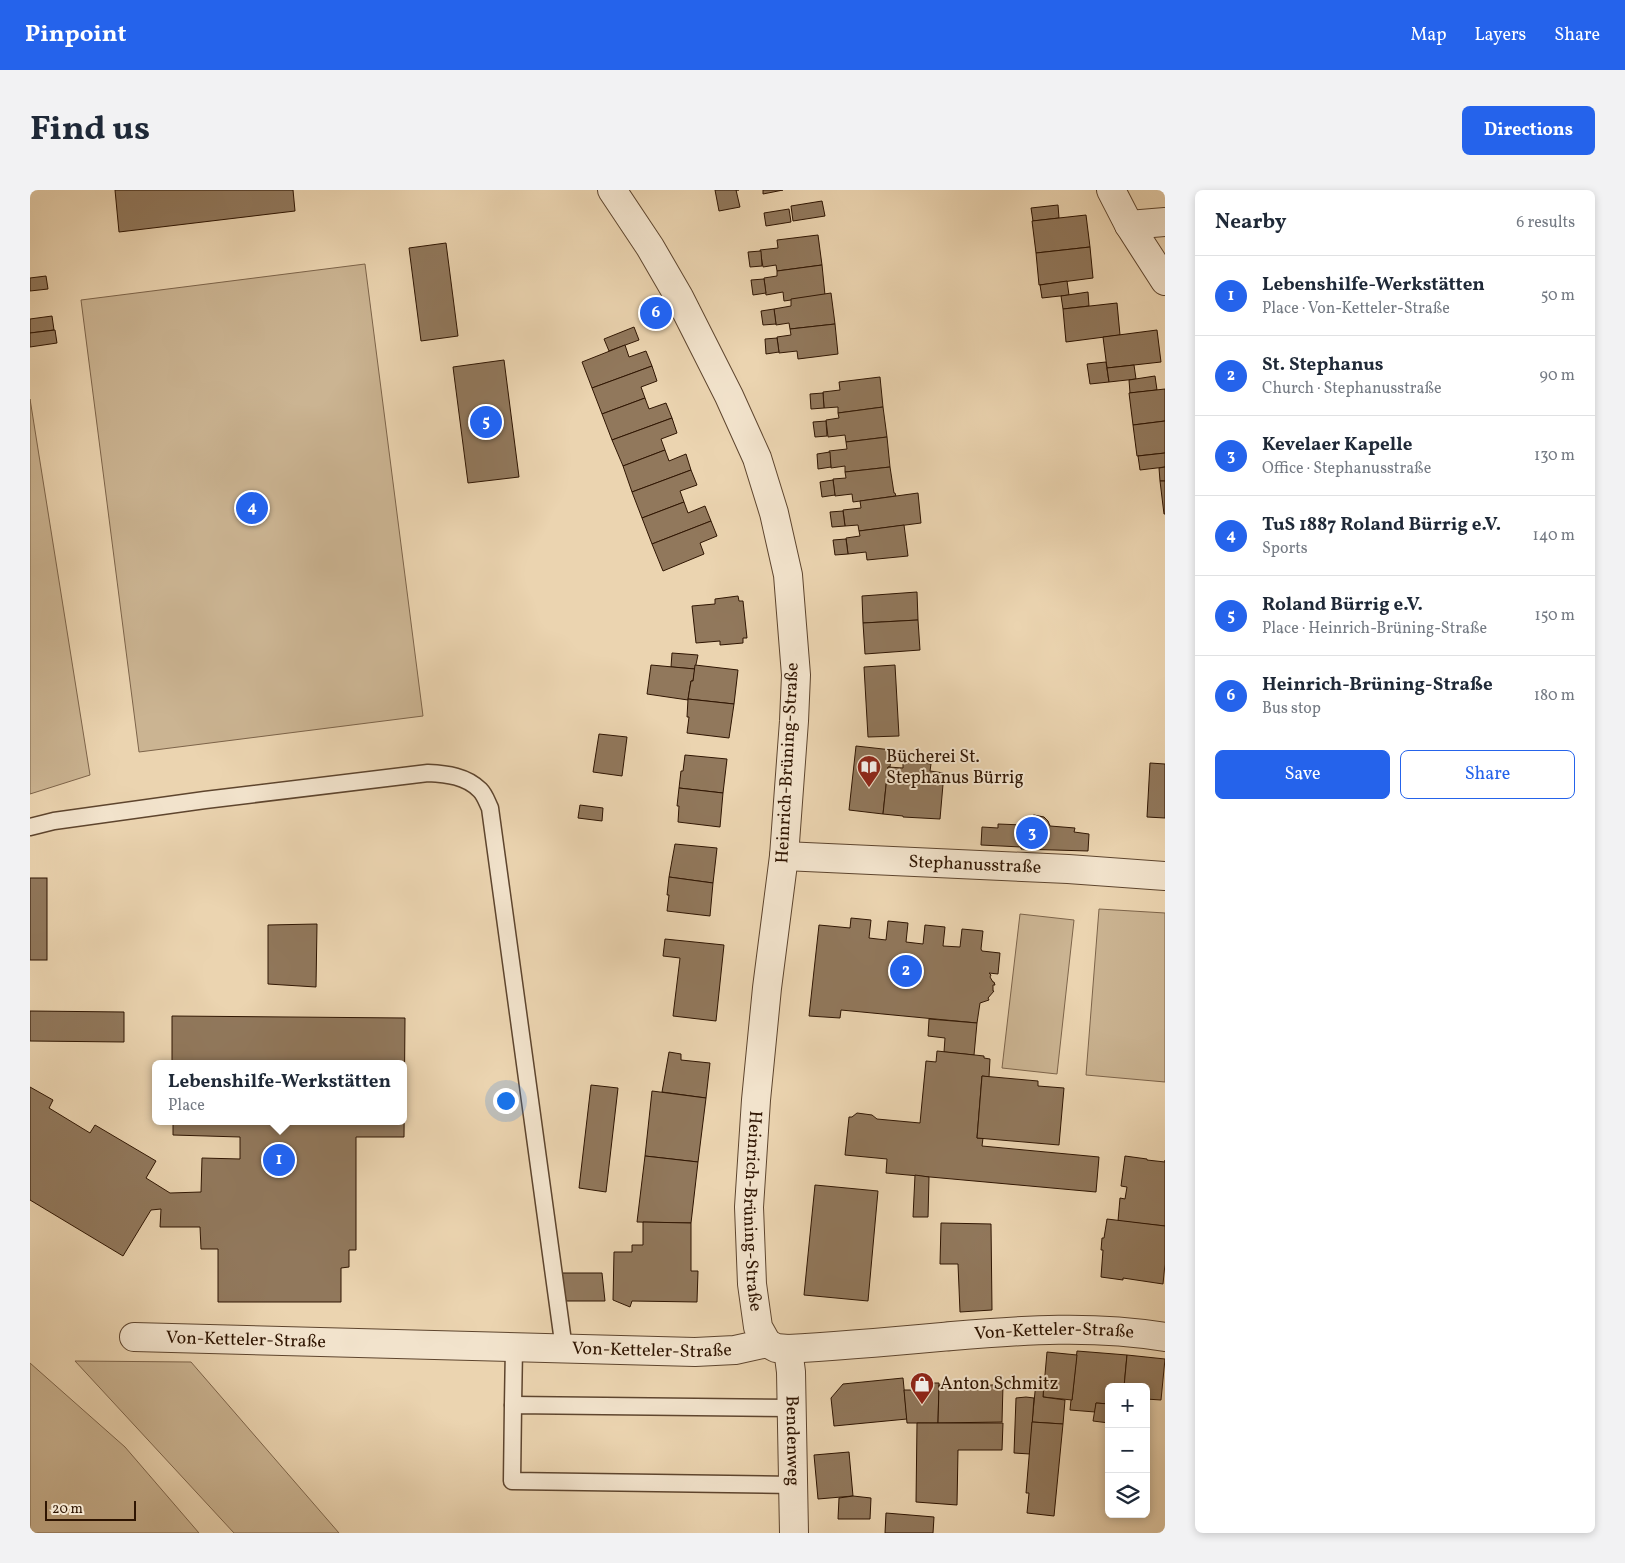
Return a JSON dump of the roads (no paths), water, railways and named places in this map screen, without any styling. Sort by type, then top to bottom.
[{"type":"street","name":"Heinrich-Brüning-Straße","points":[[612,190],[650,247],[678,296],[729,396],[757,458],[774,513],[788,575],[796,675],[794,721],[784,856],[766,988],[749,1206],[752,1289],[758,1327],[778,1346]]},
{"type":"street","points":[[1111,190],[1129,226],[1165,281]]},
{"type":"street","points":[[1129,226],[1165,222]]},
{"type":"street","name":"Stephanusstraße","points":[[784,856],[1068,868],[1165,876]]},
{"type":"street","name":"Von-Ketteler-Straße","points":[[134,1337],[694,1352],[1017,1330],[1086,1329],[1122,1331],[1165,1338]]},
{"type":"street","name":"Bendenweg","points":[[778,1346],[792,1372],[794,1533]]},
{"type":"lane","points":[[30,827],[54,821],[205,800],[428,773],[450,774],[467,780],[481,791],[490,808],[564,1349]]},
{"type":"lane","points":[[514,1347],[512,1481],[793,1485]]},
{"type":"lane","points":[[512,1405],[792,1408]]},
{"type":"place","name":"Heinrich-Brüning-Straße","points":[[656,313]]},
{"type":"place","name":"Roland Bürrig e.V.","points":[[486,422]]},
{"type":"place","name":"TuS 1887 Roland Bürrig e.V.","points":[[252,508]]},
{"type":"place","name":"Bücherei St. Stephanus Bürrig","points":[[869,788]]},
{"type":"place","name":"Kevelaer Kapelle","points":[[1032,833]]},
{"type":"place","name":"St. Stephanus","points":[[906,971]]},
{"type":"place","name":"Lebenshilfe-Werkstätten","points":[[279,1160]]},
{"type":"place","name":"Anton Schmitz","points":[[922,1405]]}]
